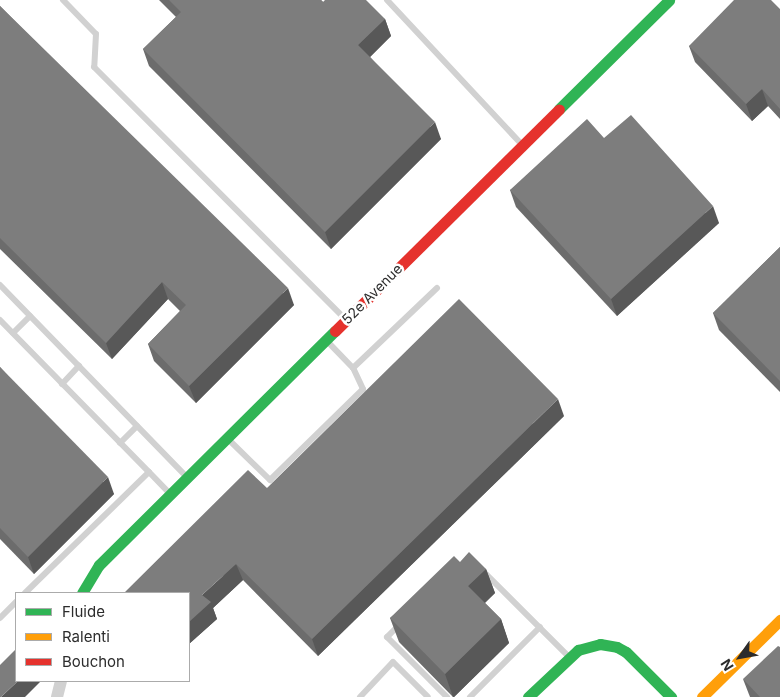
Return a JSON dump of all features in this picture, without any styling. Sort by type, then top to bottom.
[{"type":"street","name":"52e Avenue","points":[[83,592],[99,564],[669,0]]},
{"type":"street","points":[[702,697],[780,620]]},
{"type":"street","points":[[528,697],[570,658],[583,648],[594,644],[616,647],[630,656],[671,697]]},
{"type":"street","points":[[56,697],[61,682]]},
{"type":"lane","points":[[63,0],[96,34],[94,67],[346,320]]},
{"type":"lane","points":[[386,0],[522,145]]},
{"type":"lane","points":[[0,285],[187,477]]},
{"type":"lane","points":[[353,368],[437,288]]},
{"type":"lane","points":[[13,333],[30,316]]},
{"type":"lane","points":[[0,320],[170,494]]},
{"type":"lane","points":[[227,438],[270,480],[363,389],[353,368],[326,340]]},
{"type":"lane","points":[[62,384],[79,366]]},
{"type":"lane","points":[[120,443],[137,426]]},
{"type":"lane","points":[[26,592],[149,472]]},
{"type":"lane","points":[[475,562],[570,658]]},
{"type":"lane","points":[[0,618],[15,603]]},
{"type":"lane","points":[[408,616],[387,637],[447,697]]},
{"type":"lane","points":[[470,697],[540,627]]},
{"type":"lane","points":[[360,697],[393,662],[428,697]]},
{"type":"building","points":[[169,0],[321,0],[323,2],[325,0],[366,0],[385,19],[358,45],[435,122],[325,232],[143,49],[181,12]]},
{"type":"building","points":[[734,0],[771,0],[780,9],[780,109],[762,89],[746,104],[689,46]]},
{"type":"building","points":[[0,6],[288,288],[189,386],[148,344],[186,305],[162,282],[106,343],[0,238]]},
{"type":"building","points":[[631,115],[713,206],[611,299],[510,190],[587,119],[604,138]]},
{"type":"building","points":[[780,247],[780,381],[713,313]]},
{"type":"building","points":[[459,299],[558,399],[312,639],[236,564],[202,595],[211,602],[190,621],[190,592],[125,592],[248,470],[267,488]]},
{"type":"building","points":[[0,367],[108,477],[28,557],[0,528]]},
{"type":"building","points":[[469,552],[486,569],[468,586],[501,619],[445,674],[390,618],[454,556],[460,562]]},
{"type":"building","points":[[778,646],[780,647],[780,697],[760,697],[743,679]]},
{"type":"building","points":[[15,650],[15,682],[17,682],[1,697],[0,697],[0,665]]},
{"type":"traffic: fast","points":[[559,109],[669,0]]},
{"type":"traffic: fast","points":[[83,592],[99,565],[335,331]]},
{"type":"traffic: fast","points":[[528,697],[578,650],[600,644],[617,647],[626,652],[671,697]]},
{"type":"traffic: slow","points":[[702,697],[780,620]]},
{"type":"traffic: jam","points":[[335,331],[559,109]]}]
